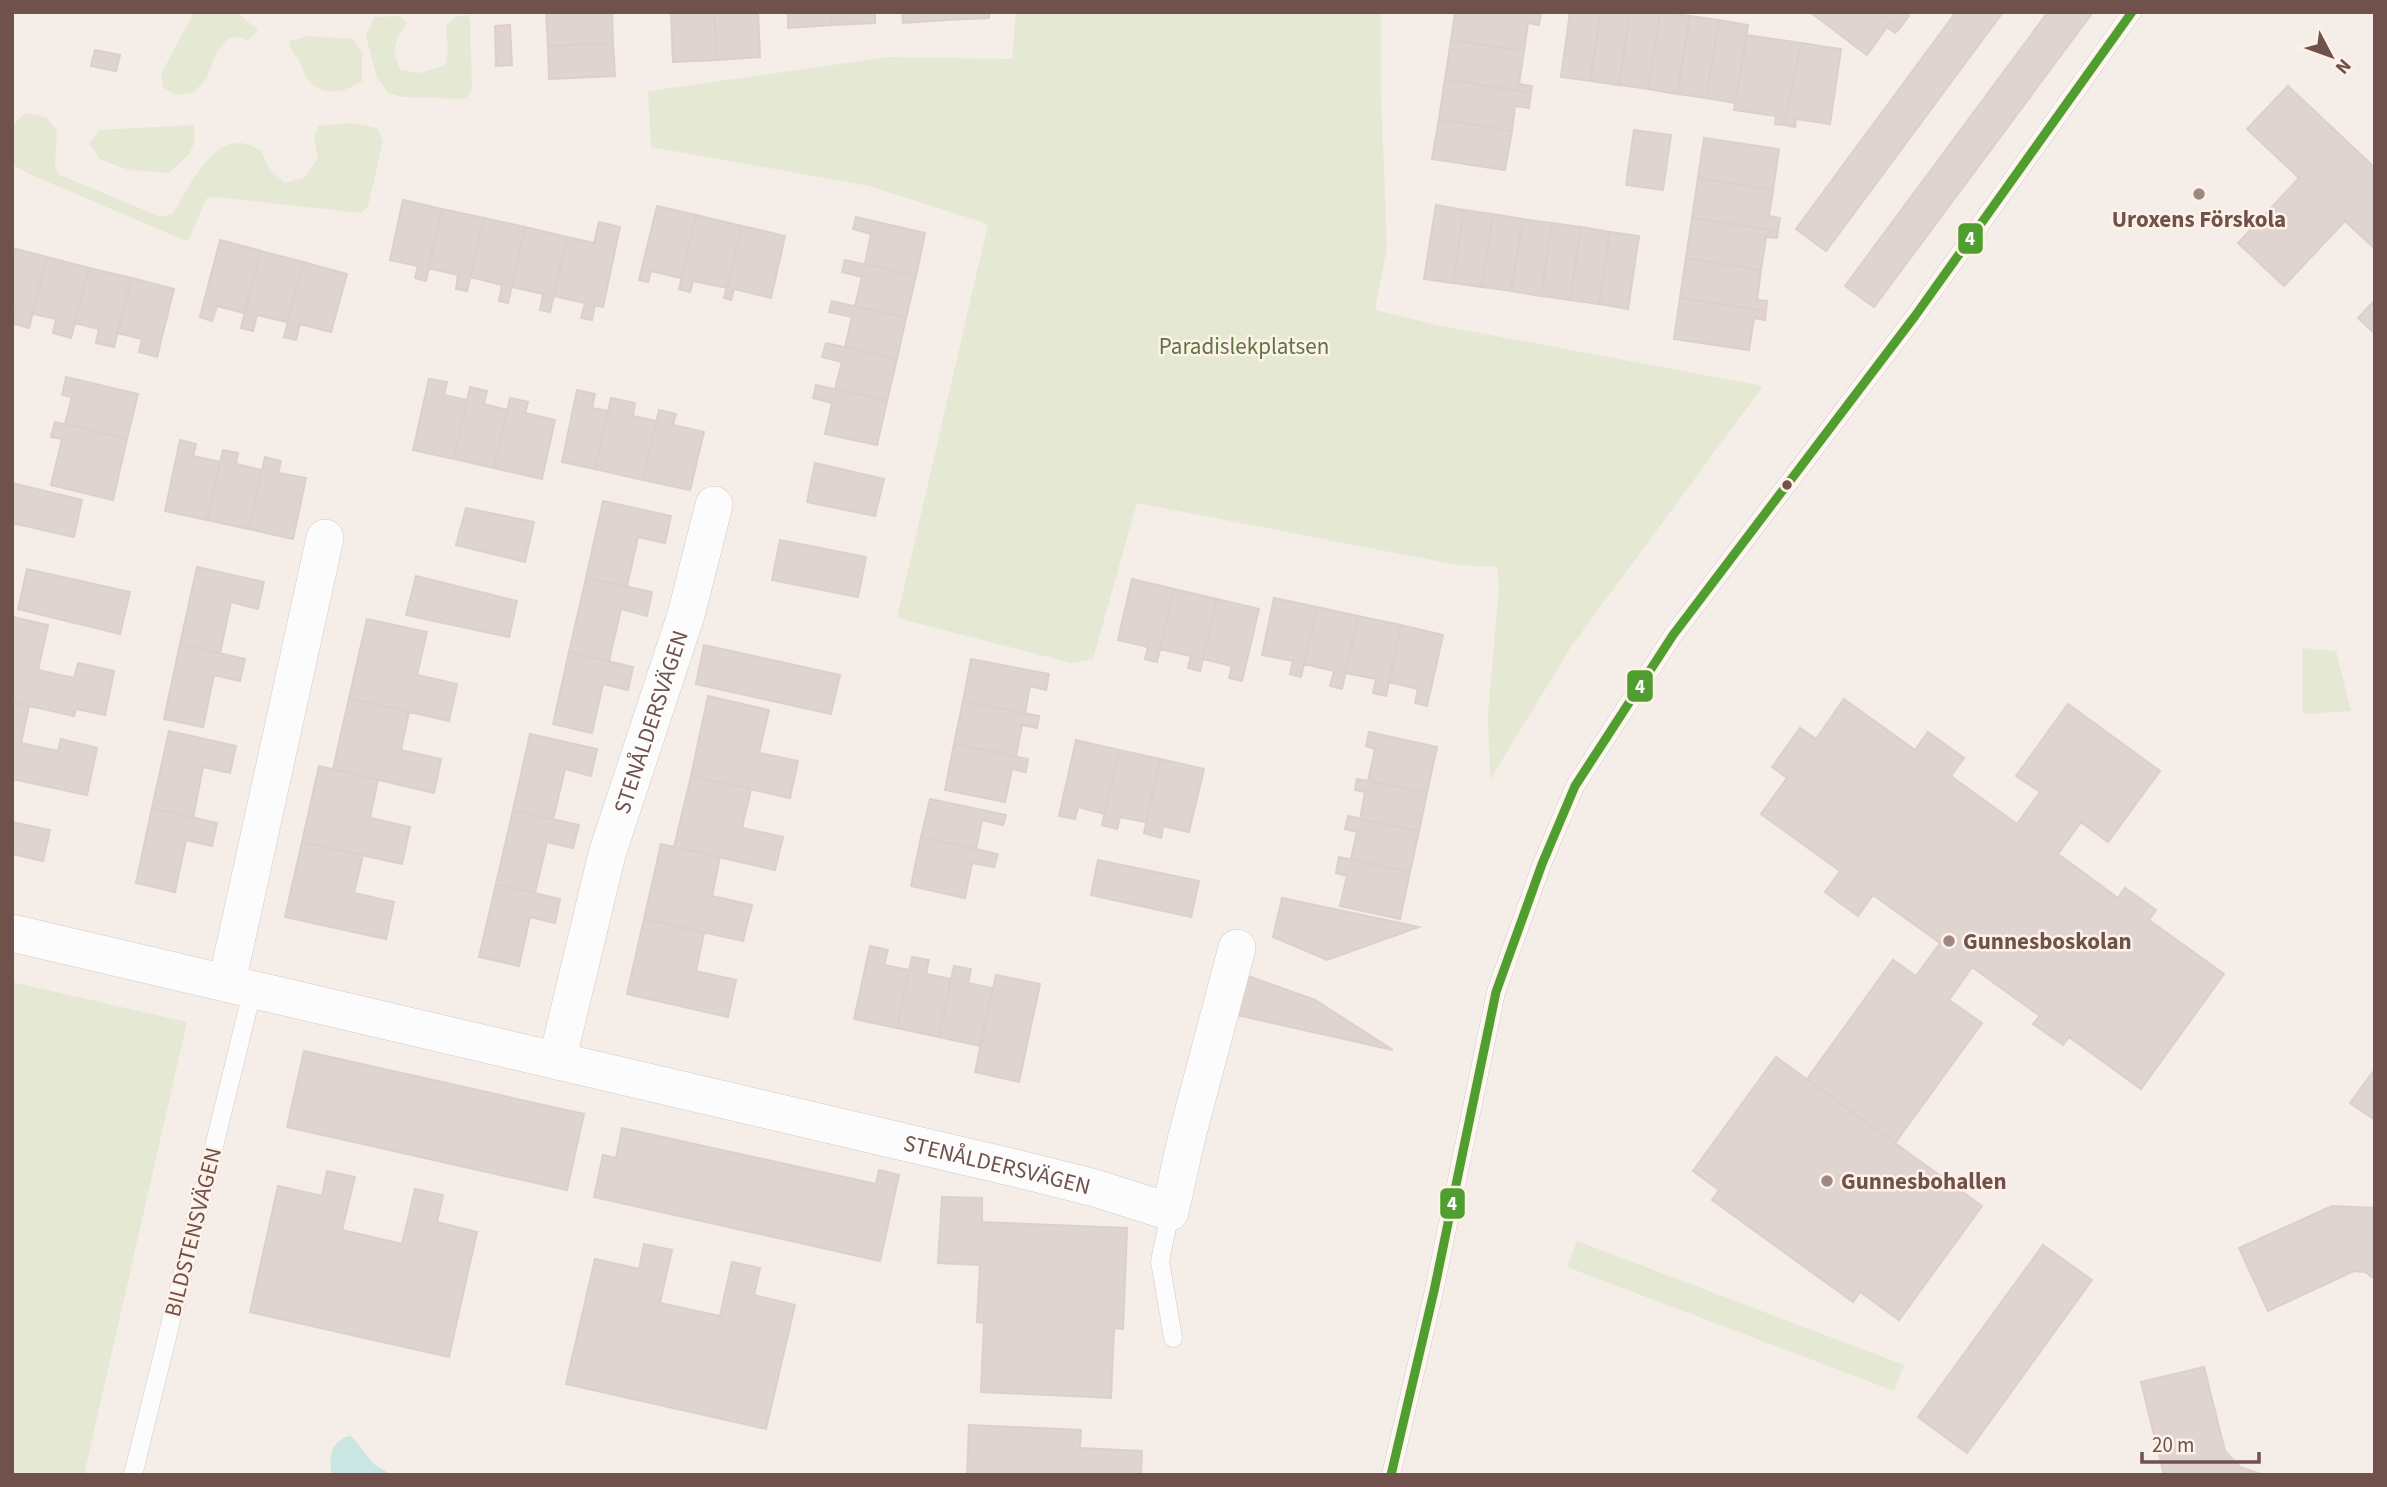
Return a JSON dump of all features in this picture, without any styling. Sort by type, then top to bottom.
[{"type":"street","name":"STENÅLDERSVÄGEN","points":[[556,1061],[607,854],[686,615],[714,505]]},
{"type":"street","points":[[240,985],[326,538]]},
{"type":"street","name":"STENÅLDERSVÄGEN","points":[[12,933],[1019,1169],[1095,1188],[1170,1212]]},
{"type":"street","points":[[1170,1212],[1186,1140],[1237,948]]},
{"type":"lane","points":[[1391,1475],[1437,1277],[1496,992],[1542,864],[1575,786],[1673,635],[1915,316],[2132,12]]},
{"type":"lane","name":"BILDSTENSVÄGEN","points":[[133,1475],[240,985]]},
{"type":"lane","points":[[1170,1212],[1160,1261],[1173,1338]]},
{"type":"green space","points":[[194,12],[236,12],[258,30],[248,41],[240,37],[228,39],[216,53],[207,78],[194,92],[175,95],[163,87],[161,74]]},
{"type":"green space","name":"Paradislekplatsen","points":[[1016,12],[1381,12],[1381,95],[1387,248],[1375,310],[1437,325],[1763,386],[1570,648],[1490,780],[1488,715],[1499,586],[1497,567],[1458,565],[1137,503],[1093,659],[1071,663],[897,618],[988,224],[869,186],[651,147],[648,91],[889,57],[1012,59]]},
{"type":"green space","points":[[467,15],[470,19],[472,89],[466,99],[402,97],[388,93],[377,78],[366,36],[374,17],[399,16],[407,23],[395,45],[396,57],[401,70],[421,73],[445,65],[448,51],[446,25],[456,17]]},
{"type":"green space","points":[[308,36],[353,39],[362,52],[362,81],[347,89],[331,92],[310,82],[292,52],[289,41]]},
{"type":"green space","points":[[25,113],[46,117],[57,131],[55,166],[60,175],[161,217],[173,214],[200,169],[218,150],[229,145],[242,143],[261,150],[269,169],[285,183],[305,177],[318,159],[314,138],[318,126],[352,123],[377,128],[383,141],[368,207],[361,213],[214,197],[206,199],[190,238],[186,241],[29,174],[12,164],[12,129]]},
{"type":"green space","points":[[193,125],[193,147],[169,173],[129,170],[101,160],[89,144],[99,130]]},
{"type":"green space","points":[[2302,648],[2336,651],[2351,711],[2303,714]]},
{"type":"green space","points":[[12,982],[187,1022],[84,1475],[12,1475]]},
{"type":"green space","points":[[1577,1241],[1904,1365],[1894,1391],[1567,1267]]},
{"type":"water","points":[[350,1436],[374,1464],[389,1475],[332,1475],[332,1451],[339,1442]]},
{"type":"building","points":[[546,12],[612,12],[613,43],[548,46]]},
{"type":"building","points":[[671,12],[714,12],[717,60],[673,62]]},
{"type":"building","points":[[714,12],[758,12],[760,57],[717,60]]},
{"type":"building","points":[[788,12],[831,12],[832,25],[788,28]]},
{"type":"building","points":[[831,12],[875,12],[875,23],[832,25]]},
{"type":"building","points":[[902,12],[946,12],[946,20],[903,23]]},
{"type":"building","points":[[946,12],[989,12],[989,18],[946,20]]},
{"type":"building","points":[[1455,12],[1541,13],[1539,25],[1528,23],[1524,51],[1451,40]]},
{"type":"building","points":[[1570,12],[1601,12],[1590,81],[1561,77]]},
{"type":"building","points":[[1601,12],[1630,12],[1619,85],[1590,81]]},
{"type":"building","points":[[1630,12],[1660,12],[1648,89],[1619,85]]},
{"type":"building","points":[[1660,12],[1690,16],[1677,94],[1648,89]]},
{"type":"building","points":[[1810,12],[1877,12],[1899,29],[1895,33],[1887,27],[1867,55]]},
{"type":"building","points":[[1877,12],[1904,12],[1909,16],[1899,29]]},
{"type":"building","points":[[1956,12],[2003,12],[1826,251],[1796,229]]},
{"type":"building","points":[[2048,12],[2093,12],[1874,307],[1845,286]]},
{"type":"building","points":[[1690,16],[1719,20],[1706,98],[1677,94]]},
{"type":"building","points":[[1719,20],[1748,25],[1735,103],[1706,98]]},
{"type":"building","points":[[510,25],[512,65],[496,66],[495,26]]},
{"type":"building","points":[[1747,35],[1801,43],[1784,125],[1775,124],[1776,116],[1734,110]]},
{"type":"building","points":[[1451,40],[1524,51],[1519,84],[1532,86],[1531,93],[1445,79]]},
{"type":"building","points":[[613,43],[615,76],[549,79],[548,46]]},
{"type":"building","points":[[1801,43],[1841,49],[1830,124],[1796,119],[1795,127],[1784,125]]},
{"type":"building","points":[[95,50],[120,55],[116,71],[91,66]]},
{"type":"building","points":[[1445,79],[1531,93],[1529,108],[1515,106],[1512,131],[1439,119]]},
{"type":"building","name":"Uroxens Förskola","points":[[2288,86],[2375,168],[2375,249],[2345,221],[2284,286],[2238,243],[2299,178],[2247,129]]},
{"type":"building","points":[[1439,119],[1512,131],[1505,170],[1432,159]]},
{"type":"building","points":[[1634,130],[1671,135],[1663,190],[1626,185]]},
{"type":"building","points":[[1704,138],[1779,149],[1773,190],[1698,178]]},
{"type":"building","points":[[1698,178],[1773,190],[1769,216],[1780,218],[1778,231],[1692,218]]},
{"type":"building","points":[[403,200],[442,209],[426,281],[415,278],[418,266],[390,260]]},
{"type":"building","points":[[1436,205],[1464,210],[1453,283],[1424,279]]},
{"type":"building","points":[[657,206],[696,215],[681,278],[651,271],[648,282],[639,280]]},
{"type":"building","points":[[442,209],[484,218],[467,291],[456,289],[458,275],[428,268]]},
{"type":"building","points":[[1464,210],[1493,214],[1482,287],[1453,283]]},
{"type":"building","points":[[1493,214],[1523,219],[1511,291],[1482,287]]},
{"type":"building","points":[[696,215],[742,226],[727,288],[693,281],[690,292],[679,289]]},
{"type":"building","points":[[856,217],[925,233],[916,276],[865,264],[871,234],[853,229]]},
{"type":"building","points":[[484,218],[525,227],[508,303],[499,301],[502,285],[470,277]]},
{"type":"building","points":[[1692,218],[1778,231],[1777,238],[1766,237],[1761,270],[1686,258]]},
{"type":"building","points":[[1523,219],[1552,223],[1541,296],[1511,291]]},
{"type":"building","points":[[599,222],[620,227],[603,307],[595,305],[592,320],[581,318],[585,303],[554,296],[567,237],[594,243]]},
{"type":"building","points":[[1552,223],[1581,227],[1570,300],[1541,296]]},
{"type":"building","points":[[742,226],[785,236],[771,298],[734,289],[731,300],[724,298]]},
{"type":"building","points":[[525,227],[567,237],[550,312],[540,310],[543,294],[512,287]]},
{"type":"building","points":[[1581,227],[1610,232],[1599,304],[1570,300]]},
{"type":"building","points":[[1610,232],[1639,236],[1628,309],[1599,304]]},
{"type":"building","points":[[220,240],[261,251],[244,313],[217,306],[212,321],[200,317]]},
{"type":"building","points":[[12,248],[47,257],[29,328],[12,323],[15,310],[12,309]]},
{"type":"building","points":[[261,251],[303,262],[287,322],[257,315],[253,331],[241,328]]},
{"type":"building","points":[[47,257],[89,268],[71,338],[53,333],[56,319],[33,314]]},
{"type":"building","points":[[1686,258],[1761,270],[1757,300],[1767,301],[1766,311],[1680,298]]},
{"type":"building","points":[[845,260],[916,276],[906,318],[855,306],[862,277],[842,272]]},
{"type":"building","points":[[303,262],[347,274],[331,332],[300,324],[296,340],[284,337]]},
{"type":"building","points":[[89,268],[132,278],[114,347],[96,343],[99,329],[75,323]]},
{"type":"building","points":[[132,278],[174,289],[157,357],[139,352],[142,339],[117,333]]},
{"type":"building","points":[[1680,298],[1766,311],[1765,320],[1754,318],[1749,350],[1674,339]]},
{"type":"building","points":[[2375,300],[2375,334],[2358,318]]},
{"type":"building","points":[[832,301],[906,318],[897,359],[845,347],[852,317],[829,312]]},
{"type":"building","points":[[826,343],[897,359],[887,401],[835,389],[842,362],[822,357]]},
{"type":"building","points":[[66,377],[138,394],[127,439],[65,424],[72,397],[62,395]]},
{"type":"building","points":[[429,379],[447,382],[444,395],[467,400],[454,459],[413,450]]},
{"type":"building","points":[[816,385],[887,401],[877,445],[825,434],[832,403],[813,398]]},
{"type":"building","points":[[470,387],[487,391],[484,404],[507,410],[494,468],[454,459]]},
{"type":"building","points":[[577,390],[595,394],[592,408],[608,411],[595,469],[562,462]]},
{"type":"building","points":[[510,398],[528,402],[525,413],[555,420],[542,479],[494,468]]},
{"type":"building","points":[[611,398],[635,403],[633,416],[656,421],[643,480],[595,469]]},
{"type":"building","points":[[659,410],[676,414],[673,425],[704,432],[690,490],[643,480]]},
{"type":"building","points":[[55,422],[127,439],[113,500],[51,485],[62,439],[51,437]]},
{"type":"building","points":[[180,440],[196,444],[193,456],[220,462],[207,520],[165,511]]},
{"type":"building","points":[[223,450],[238,453],[236,464],[262,470],[249,529],[207,520]]},
{"type":"building","points":[[265,457],[281,461],[278,473],[306,478],[293,539],[249,529]]},
{"type":"building","points":[[815,463],[884,479],[875,516],[807,502]]},
{"type":"building","points":[[12,483],[82,500],[74,537],[12,523]]},
{"type":"building","points":[[603,501],[671,516],[665,543],[638,537],[627,586],[586,578]]},
{"type":"building","points":[[466,508],[534,522],[525,562],[456,545]]},
{"type":"building","points":[[780,540],[866,557],[858,597],[772,580]]},
{"type":"building","points":[[197,567],[264,582],[258,609],[231,602],[220,653],[180,644]]},
{"type":"building","points":[[27,569],[130,592],[120,634],[18,609]]},
{"type":"building","points":[[416,576],[517,601],[509,637],[406,615]]},
{"type":"building","points":[[586,578],[652,592],[647,616],[621,609],[609,661],[569,652]]},
{"type":"building","points":[[1132,579],[1174,589],[1157,662],[1145,659],[1148,647],[1118,640]]},
{"type":"building","points":[[1174,589],[1217,599],[1200,671],[1188,668],[1191,656],[1160,649]]},
{"type":"building","points":[[1274,598],[1317,607],[1301,677],[1290,674],[1293,661],[1262,655]]},
{"type":"building","points":[[1217,599],[1259,609],[1242,681],[1229,678],[1232,666],[1203,659]]},
{"type":"building","points":[[1317,607],[1358,616],[1342,689],[1330,686],[1334,671],[1304,664]]},
{"type":"building","points":[[1358,616],[1401,625],[1386,696],[1373,693],[1376,679],[1345,673]]},
{"type":"building","points":[[12,617],[48,625],[38,670],[74,678],[78,663],[114,671],[105,715],[76,709],[74,716],[12,702]]},
{"type":"building","points":[[367,619],[427,632],[417,675],[457,684],[449,721],[349,698]]},
{"type":"building","points":[[1401,625],[1443,635],[1427,706],[1415,703],[1418,689],[1389,682]]},
{"type":"building","points":[[180,644],[245,659],[240,681],[214,675],[203,727],[164,719]]},
{"type":"building","points":[[704,645],[840,675],[831,714],[696,684]]},
{"type":"building","points":[[569,652],[633,667],[628,690],[603,684],[592,733],[553,724]]},
{"type":"building","points":[[971,659],[1049,674],[1046,690],[1030,686],[1025,713],[963,701]]},
{"type":"building","points":[[708,696],[769,710],[759,753],[798,761],[790,798],[691,776]]},
{"type":"building","points":[[349,698],[409,712],[401,750],[441,759],[434,793],[333,769]]},
{"type":"building","points":[[1844,699],[1915,750],[1928,732],[1964,758],[1951,776],[2017,824],[2040,792],[2016,776],[2068,704],[2160,771],[2108,842],[2081,822],[2058,854],[2118,898],[2125,888],[2156,910],[2149,920],[2224,974],[2141,1089],[2069,1037],[2063,1045],[2033,1024],[2040,1016],[1972,967],[1949,1000],[1982,1023],[1895,1143],[1807,1079],[1893,960],[1916,976],[1940,943],[1873,895],[1858,916],[1825,892],[1840,871],[1761,814],[1787,778],[1772,767],[1800,728],[1816,739]]},
{"type":"building","points":[[963,701],[1039,716],[1037,728],[1022,725],[1016,756],[954,744]]},
{"type":"building","points":[[12,702],[29,706],[21,743],[58,751],[61,739],[97,748],[87,795],[12,779]]},
{"type":"building","points":[[169,731],[236,746],[230,773],[203,767],[193,818],[152,808]]},
{"type":"building","points":[[1369,732],[1437,747],[1427,793],[1368,781],[1375,749],[1366,746]]},
{"type":"building","points":[[530,734],[597,749],[591,776],[565,769],[553,820],[513,810]]},
{"type":"building","points":[[1076,740],[1119,750],[1105,814],[1078,807],[1075,819],[1059,816]]},
{"type":"building","points":[[954,744],[1028,759],[1026,772],[1012,769],[1005,802],[945,790]]},
{"type":"building","points":[[1119,750],[1160,759],[1146,822],[1120,817],[1117,829],[1102,825]]},
{"type":"building","points":[[1160,759],[1204,769],[1189,832],[1163,826],[1161,838],[1144,833]]},
{"type":"building","points":[[319,766],[378,780],[370,818],[410,827],[402,864],[302,842]]},
{"type":"building","points":[[691,776],[751,789],[742,828],[783,837],[775,870],[674,847]]},
{"type":"building","points":[[1357,779],[1427,793],[1419,831],[1360,819],[1365,792],[1355,790]]},
{"type":"building","points":[[930,799],[1006,815],[1003,825],[982,820],[976,849],[921,837]]},
{"type":"building","points":[[152,808],[217,823],[212,846],[186,840],[175,892],[136,883]]},
{"type":"building","points":[[513,810],[579,825],[573,848],[547,842],[535,893],[496,884]]},
{"type":"building","points":[[1348,816],[1419,831],[1410,872],[1351,859],[1357,832],[1345,829]]},
{"type":"building","points":[[12,822],[50,830],[43,861],[12,854]]},
{"type":"building","points":[[921,837],[998,854],[994,867],[972,863],[965,898],[911,886]]},
{"type":"building","points":[[302,842],[363,855],[354,893],[394,902],[386,939],[285,917]]},
{"type":"building","points":[[661,844],[720,857],[712,896],[752,905],[743,941],[644,919]]},
{"type":"building","points":[[1339,857],[1410,872],[1400,919],[1340,906],[1347,876],[1336,873]]},
{"type":"building","points":[[1098,860],[1199,881],[1191,917],[1091,895]]},
{"type":"building","points":[[496,884],[560,899],[555,923],[530,917],[519,966],[479,957]]},
{"type":"building","points":[[1282,898],[1419,927],[1327,960],[1273,937]]},
{"type":"building","points":[[644,919],[704,933],[696,971],[736,980],[728,1017],[627,994]]},
{"type":"building","points":[[870,946],[888,950],[884,965],[909,970],[897,1028],[854,1019]]},
{"type":"building","points":[[912,957],[929,960],[926,974],[951,979],[939,1037],[897,1028]]},
{"type":"building","points":[[954,966],[971,969],[968,983],[992,988],[980,1046],[939,1037]]},
{"type":"building","points":[[996,975],[1040,984],[1019,1082],[975,1072]]},
{"type":"building","points":[[1245,975],[1315,1000],[1393,1050],[1237,1015]]},
{"type":"building","points":[[304,1051],[584,1114],[567,1190],[287,1127]]},
{"type":"building","name":"Gunnesbohallen","points":[[1776,1057],[1982,1206],[1899,1320],[1860,1292],[1853,1302],[1712,1200],[1719,1190],[1693,1171]]},
{"type":"building","points":[[2375,1069],[2375,1120],[2350,1103]]},
{"type":"building","points":[[622,1128],[876,1184],[879,1170],[899,1175],[880,1261],[594,1197],[603,1155],[616,1158]]},
{"type":"building","points":[[327,1171],[355,1177],[342,1230],[402,1244],[415,1189],[443,1195],[437,1222],[477,1232],[449,1357],[250,1312],[278,1186],[322,1196]]},
{"type":"building","points":[[942,1197],[982,1198],[982,1222],[1127,1228],[1123,1329],[1114,1328],[1111,1398],[981,1392],[984,1323],[977,1322],[980,1265],[938,1263]]},
{"type":"building","points":[[2332,1206],[2375,1208],[2375,1279],[2365,1272],[2354,1271],[2268,1311],[2239,1248]]},
{"type":"building","points":[[644,1244],[672,1250],[660,1303],[720,1316],[732,1262],[760,1268],[754,1295],[795,1305],[766,1429],[566,1384],[595,1259],[639,1269]]},
{"type":"building","points":[[2043,1245],[2092,1280],[1967,1453],[1918,1417]]},
{"type":"building","points":[[2204,1367],[2225,1451],[2240,1467],[2264,1475],[2164,1475],[2141,1382]]},
{"type":"building","points":[[969,1425],[1081,1430],[1080,1448],[1142,1451],[1141,1475],[967,1475]]},
{"type":"transit line","name":"4","points":[[1391,1475],[1434,1291],[1496,992],[1542,864],[1575,786],[1673,635],[1915,316],[2132,12]]},
{"type":"place","name":"Uroxens Förskola","points":[[2199,194]]},
{"type":"place","name":"Gunnesboskolan","points":[[1949,941]]},
{"type":"place","name":"Gunnesbohallen","points":[[1827,1181]]}]
